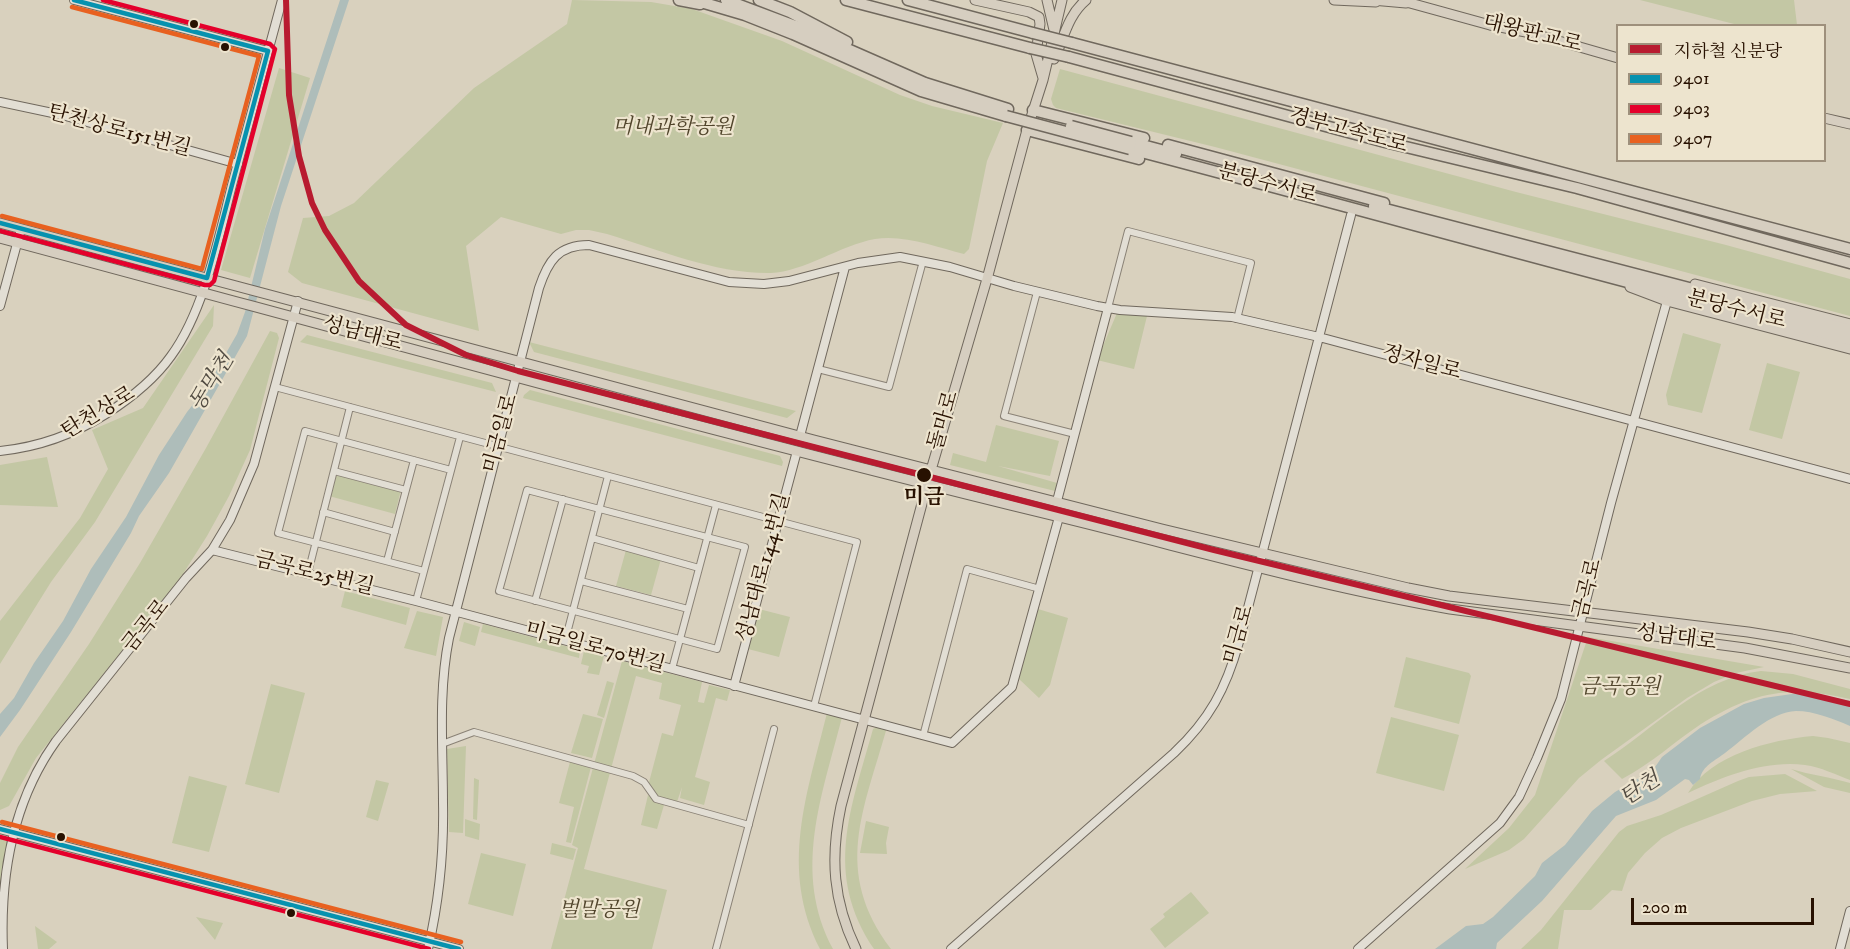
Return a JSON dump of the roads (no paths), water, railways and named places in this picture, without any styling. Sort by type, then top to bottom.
[{"type":"highway","points":[[679,0],[712,6]]},
{"type":"highway","name":"분당수서로","points":[[694,0],[745,15],[793,34],[921,91],[1338,200],[1850,340]]},
{"type":"highway","name":"분당수서로","points":[[726,0],[795,26],[925,83],[1007,113]]},
{"type":"highway","points":[[759,0],[790,12],[871,54],[893,70]]},
{"type":"highway","name":"경부고속도로","points":[[846,0],[1069,57],[1380,141],[1577,188],[1850,263]]},
{"type":"highway","name":"경부고속도로","points":[[908,0],[1850,249]]},
{"type":"highway","points":[[1033,110],[1393,205],[1420,222]]},
{"type":"highway","points":[[1027,130],[1388,224],[1420,222]]},
{"type":"highway","name":"분당수서로","points":[[1617,275],[1850,330]]},
{"type":"main road","points":[[975,0],[1029,12],[1039,17],[1036,54],[1043,80]]},
{"type":"main road","points":[[1047,0],[1054,31]]},
{"type":"main road","name":"돌마로","points":[[856,949],[840,906],[836,886],[835,854],[839,818],[931,470],[1043,80],[1062,0]]},
{"type":"main road","points":[[1043,80],[1060,47],[1067,24],[1086,0]]},
{"type":"main road","name":"대왕판교로","points":[[1334,0],[1409,1]]},
{"type":"main road","name":"대왕판교로","points":[[1399,0],[1490,26],[1531,33],[1616,58]]},
{"type":"main road","points":[[1826,118],[1850,124]]},
{"type":"main road","name":"성남대로","points":[[0,223],[931,470],[1408,588],[1449,596],[1748,632],[1850,652]]},
{"type":"main road","name":"성남대로","points":[[0,238],[927,485],[1406,602],[1744,648],[1850,668]]},
{"type":"main road","points":[[1617,275],[1654,274],[1850,324]]},
{"type":"main road","points":[[1617,275],[1667,301],[1850,349]]},
{"type":"street","points":[[74,0],[268,51]]},
{"type":"street","name":"탄천상로","points":[[0,451],[24,448],[56,439],[88,425],[147,383],[170,358],[203,292],[282,0]]},
{"type":"street","name":"탄천상로151번길","points":[[0,102],[62,116],[238,164]]},
{"type":"street","name":"미금로","points":[[951,949],[1174,753],[1201,726],[1219,698],[1237,649],[1351,215]]},
{"type":"street","points":[[0,306],[3,285],[21,229]]},
{"type":"street","points":[[1057,501],[1128,231],[1251,263],[1237,319]]},
{"type":"street","name":"미금일로","points":[[429,945],[437,905],[443,841],[443,666],[544,272],[554,257],[570,247],[589,245],[742,284],[789,281],[888,257],[923,261],[987,279]]},
{"type":"street","points":[[818,369],[889,387],[923,261]]},
{"type":"street","points":[[800,436],[845,267]]},
{"type":"street","name":"정자일로","points":[[987,279],[1108,308],[1208,315],[1319,337],[1850,479]]},
{"type":"street","points":[[1037,292],[1004,416],[1075,434]]},
{"type":"street","name":"금곡로","points":[[3,949],[0,931],[5,858],[23,798],[38,766],[86,701],[186,578],[212,550],[230,520],[250,474],[298,301]]},
{"type":"street","name":"금곡로","points":[[1358,949],[1500,823],[1519,797],[1561,699],[1667,301]]},
{"type":"street","points":[[275,387],[856,542],[814,706]]},
{"type":"street","points":[[308,573],[350,407]]},
{"type":"street","points":[[424,571],[278,533],[293,475],[305,431],[451,470]]},
{"type":"street","points":[[416,601],[460,437]]},
{"type":"street","name":"성남대로144번길","points":[[734,686],[797,451]]},
{"type":"street","points":[[387,561],[414,460]]},
{"type":"street","points":[[334,471],[406,490]]},
{"type":"street","points":[[565,641],[609,476]]},
{"type":"street","points":[[527,490],[600,508],[745,548],[717,649],[499,591],[527,490]]},
{"type":"street","points":[[536,601],[563,499]]},
{"type":"street","points":[[672,669],[716,505]]},
{"type":"street","points":[[323,512],[395,532]]},
{"type":"street","points":[[923,736],[967,569],[1040,588],[1059,517]]},
{"type":"street","points":[[592,538],[699,568]]},
{"type":"street","name":"금곡로25번길","points":[[212,550],[455,612]]},
{"type":"street","points":[[581,581],[688,609]]},
{"type":"street","name":"미금일로70번길","points":[[455,612],[952,743],[1012,687],[1040,588]]},
{"type":"street","points":[[716,949],[774,729]]},
{"type":"street","points":[[442,744],[474,732],[633,776],[644,782],[656,799],[749,825]]},
{"type":"street","points":[[0,829],[429,945],[459,949]]},
{"type":"street","points":[[1840,949],[1850,911]]},
{"type":"water","name":"동막천","points":[[340,0],[349,0],[281,206],[247,336],[169,473],[139,516],[71,632],[0,737],[0,714],[14,698],[34,663],[63,621],[91,569],[126,517],[159,455],[206,388],[237,334],[245,312],[265,229]]},
{"type":"water","name":"탄천","points":[[1799,693],[1850,701],[1850,726],[1803,711],[1786,712],[1767,721],[1703,770],[1700,779],[1693,785],[1685,779],[1656,800],[1616,816],[1542,901],[1497,943],[1496,949],[1435,949],[1466,926],[1483,924],[1493,917],[1535,876],[1542,863],[1565,845],[1592,811],[1615,792],[1653,770],[1662,757],[1700,728],[1744,704],[1764,698]]},
{"type":"metro line","name":"신분당","points":[[286,0],[289,95],[299,156],[312,203],[325,230],[359,281],[406,325],[466,355],[518,371],[1214,550],[1850,704]]},
{"type":"place","name":"미금","points":[[924,475]]},
{"type":"park label","name":"머내과학공원","points":[[673,129]]},
{"type":"park label","name":"금곡공원","points":[[1620,689]]},
{"type":"park label","name":"벌말공원","points":[[599,912]]}]
